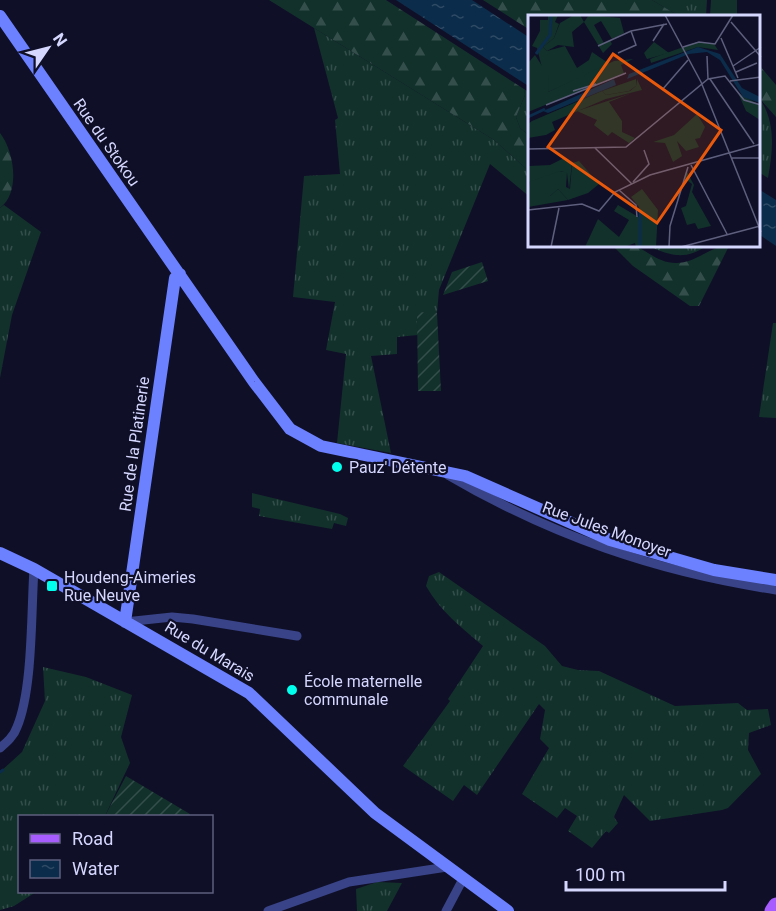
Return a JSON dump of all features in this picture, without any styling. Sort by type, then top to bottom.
[{"type":"main road","points":[[772,911],[776,905]]},
{"type":"street","name":"Rue du Stokou","points":[[0,16],[189,285]]},
{"type":"street","name":"Rue de la Platinerie","points":[[125,622],[175,278],[180,274]]},
{"type":"street","name":"Rue Jules Monoyer","points":[[189,285],[254,382],[290,429],[306,440],[330,448],[465,476],[610,540],[714,570],[776,580]]},
{"type":"street","name":"Rue Jules Monoyer","points":[[438,469],[501,505],[582,541],[699,578],[776,590]]},
{"type":"street","name":"Rue du Marais","points":[[0,553],[34,569],[249,693],[375,813],[508,911]]},
{"type":"street","points":[[0,748],[12,736],[21,713],[27,683],[34,569]]},
{"type":"street","points":[[125,622],[171,617],[297,636]]},
{"type":"street","points":[[268,911],[355,880],[447,867]]},
{"type":"street","points":[[447,911],[463,879]]},
{"type":"green space","points":[[269,0],[386,0],[524,89],[525,95],[516,117],[520,128],[528,134],[528,170],[494,140]]},
{"type":"green space","points":[[483,0],[652,0],[677,15],[528,15],[528,29]]},
{"type":"green space","points":[[652,0],[707,0],[706,15],[677,15]]},
{"type":"green space","points":[[711,0],[737,0],[737,15],[710,15]]},
{"type":"green space","points":[[314,28],[494,140],[528,170],[528,195],[490,164],[439,290],[437,313],[417,313],[418,335],[397,337],[397,354],[371,356],[391,453],[337,443],[346,354],[326,350],[335,302],[293,297],[304,176],[340,174],[335,120],[338,118]]},
{"type":"green space","points":[[761,67],[776,85],[776,117],[761,100]]},
{"type":"green space","points":[[524,89],[528,92],[528,134],[520,128],[516,117],[525,95]]},
{"type":"green space","points":[[761,101],[769,118],[772,137],[768,178],[761,174]]},
{"type":"green space","points":[[0,133],[12,160],[13,182],[7,201],[0,208]]},
{"type":"green space","points":[[4,205],[41,232],[12,315],[0,378],[0,208]]},
{"type":"green space","points":[[615,248],[639,248],[660,260],[676,263],[690,260],[715,249],[728,248],[699,306],[690,306],[633,266]]},
{"type":"green space","points":[[653,248],[703,248],[684,255]]},
{"type":"green space","points":[[482,262],[488,281],[443,295],[452,272]]},
{"type":"green space","points":[[417,312],[437,313],[441,391],[418,391]]},
{"type":"green space","points":[[773,323],[776,323],[776,418],[759,417]]},
{"type":"green space","points":[[252,493],[340,514],[348,518],[346,526],[334,523],[332,529],[259,516],[260,509],[252,507]]},
{"type":"green space","points":[[439,572],[545,646],[562,666],[578,670],[599,671],[675,706],[738,703],[747,710],[768,709],[771,725],[749,733],[748,750],[761,774],[728,808],[722,810],[650,821],[624,795],[614,817],[618,823],[609,833],[606,831],[592,848],[568,831],[577,816],[565,808],[557,818],[522,794],[549,748],[540,739],[545,710],[539,704],[477,795],[464,785],[453,801],[403,766],[450,701],[448,699],[483,646],[459,626],[426,586],[429,576]]},
{"type":"green space","points":[[43,667],[86,677],[132,695],[121,737],[130,763],[105,815],[18,815],[18,893],[34,893],[14,906],[0,910],[0,772],[22,752],[45,701]]},
{"type":"green space","points":[[126,776],[190,814],[189,815],[106,815]]},
{"type":"green space","points":[[377,882],[402,883],[387,911],[357,911],[356,889]]},
{"type":"water","points":[[396,0],[472,0],[528,37],[528,86]]},
{"type":"water","points":[[761,191],[776,200],[776,246],[761,236]]},
{"type":"place","name":"Pauz' Détente","points":[[337,467]]},
{"type":"place","name":"Houdeng-Aimeries Rue Neuve","points":[[52,586]]},
{"type":"place","name":"École maternelle communale","points":[[292,690]]}]
